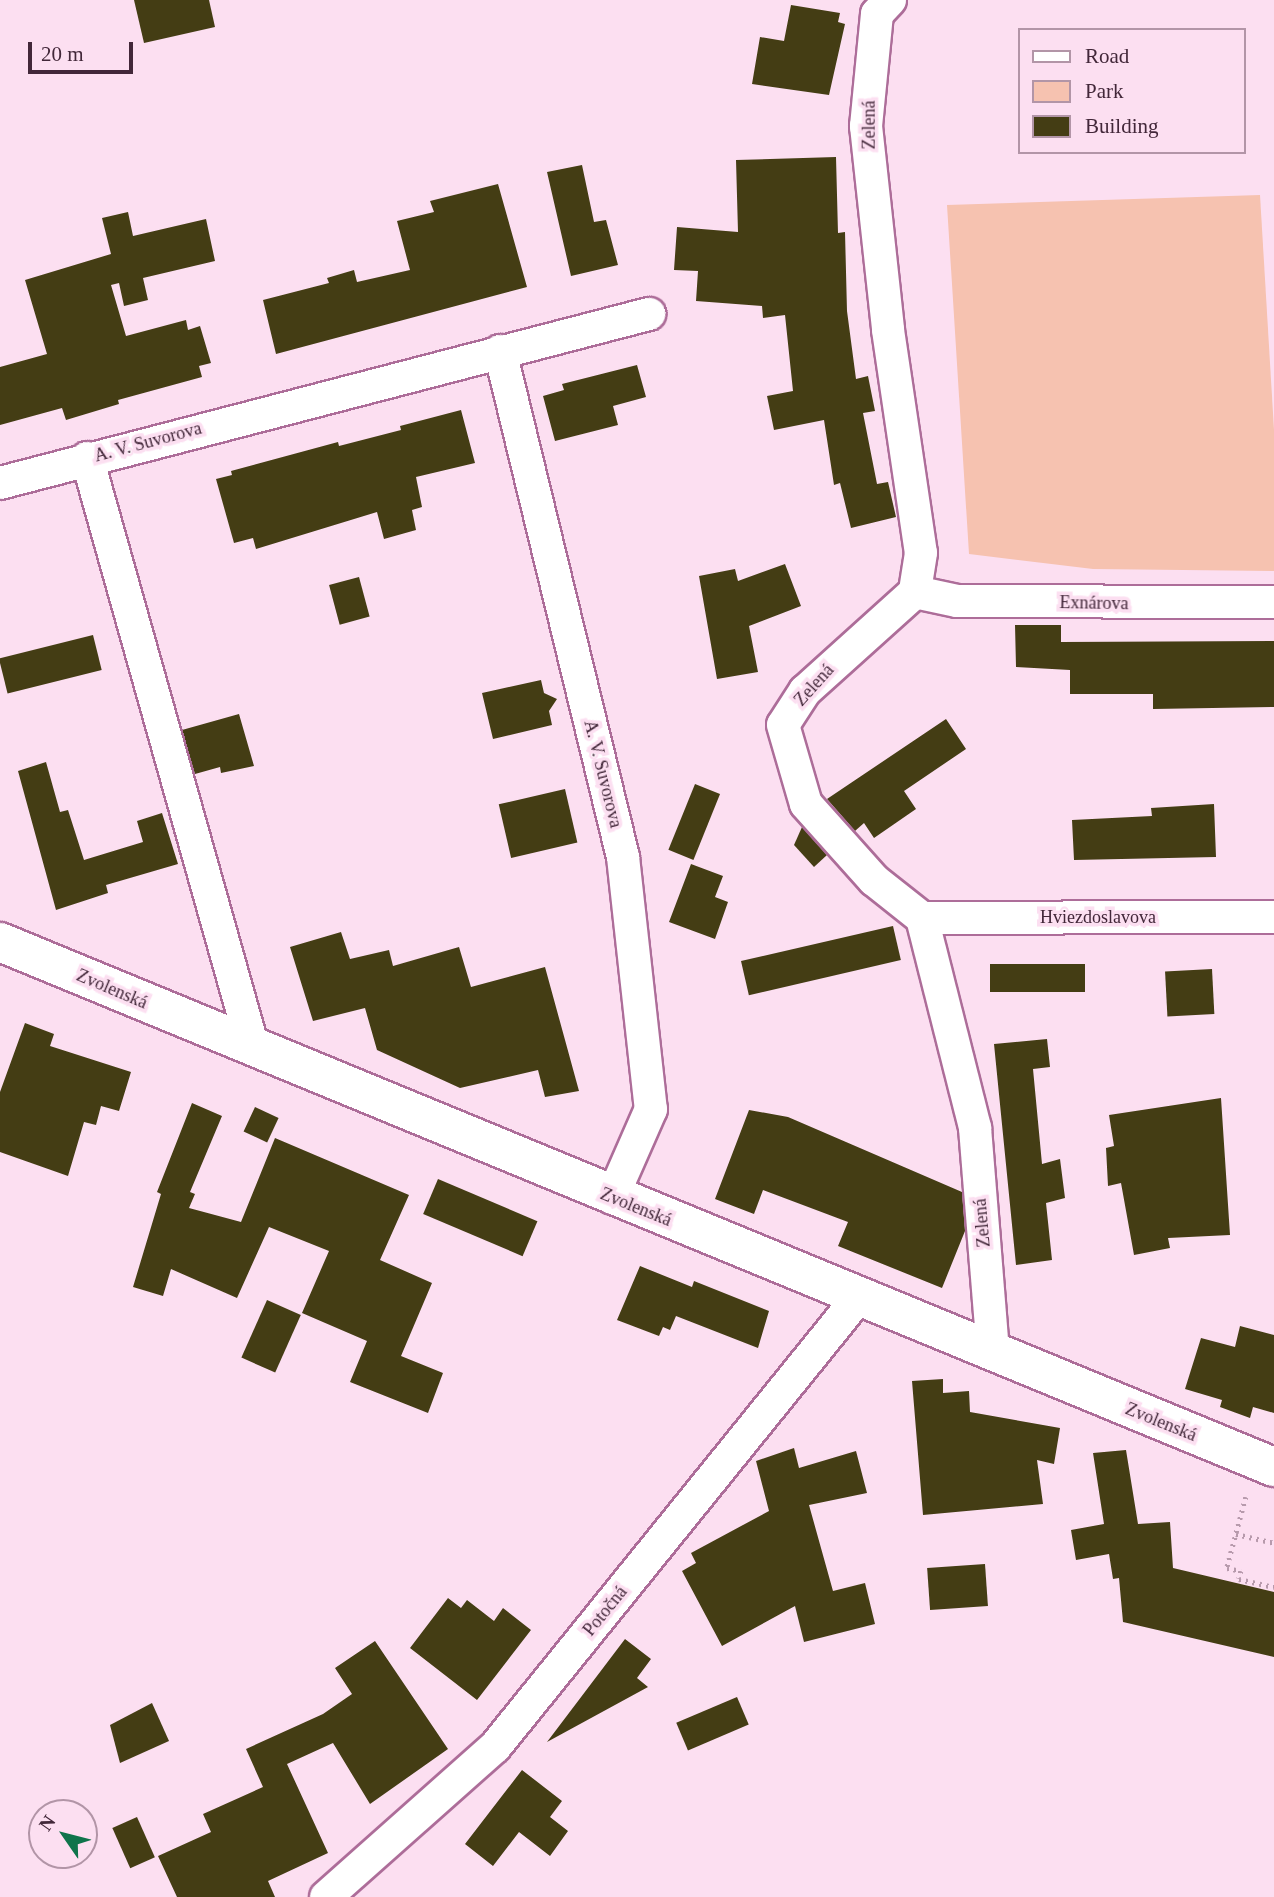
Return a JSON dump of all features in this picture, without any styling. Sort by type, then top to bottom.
[{"type":"street","name":"Zelená","points":[[890,0],[877,13],[866,126],[888,330],[921,553],[915,592],[805,691],[783,725],[806,804],[874,880],[922,918],[975,1128],[993,1353]]},
{"type":"street","name":"A. V. Suvorova","points":[[0,483],[87,458],[649,314]]},
{"type":"street","name":"A. V. Suvorova","points":[[500,351],[623,857],[651,1109],[612,1198]]},
{"type":"street","points":[[87,458],[253,1048]]},
{"type":"street","name":"Exnárova","points":[[915,592],[957,601],[1274,602]]},
{"type":"street","name":"Hviezdoslavova","points":[[922,918],[1274,917]]},
{"type":"street","name":"Zvolenská","points":[[0,942],[612,1198],[1274,1467]]},
{"type":"street","name":"Potočná","points":[[326,1897],[495,1747],[858,1298]]},
{"type":"path","points":[[1256,1500],[1244,1496],[1227,1569],[1241,1571],[1239,1579],[1274,1587]]},
{"type":"path","points":[[1236,1534],[1274,1543]]},
{"type":"green space","points":[[1260,195],[1274,430],[1274,571],[1093,569],[969,554],[947,205]]},
{"type":"building","points":[[134,0],[209,0],[215,27],[144,43]]},
{"type":"building","points":[[791,5],[840,13],[838,22],[845,24],[829,95],[752,84],[760,37],[784,41]]},
{"type":"building","points":[[836,157],[838,233],[845,232],[847,311],[856,379],[868,376],[875,411],[863,413],[877,484],[888,482],[896,517],[851,528],[840,483],[834,485],[824,420],[774,430],[767,396],[793,391],[785,315],[763,318],[762,306],[696,301],[698,271],[674,270],[677,227],[738,232],[736,160]]},
{"type":"building","points":[[582,165],[594,222],[606,220],[618,265],[571,276],[547,172]]},
{"type":"building","points":[[498,184],[527,287],[276,354],[263,300],[329,283],[327,278],[354,270],[357,282],[410,270],[397,221],[434,212],[430,201]]},
{"type":"building","points":[[128,212],[133,236],[206,219],[215,261],[143,278],[148,300],[124,306],[119,283],[111,285],[126,336],[186,320],[188,330],[200,326],[211,363],[199,366],[202,377],[118,400],[119,404],[66,420],[62,408],[0,425],[0,367],[47,354],[25,280],[111,254],[102,218]]},
{"type":"building","points":[[637,365],[646,397],[613,406],[618,425],[555,441],[543,396],[564,390],[562,384]]},
{"type":"building","points":[[461,410],[475,463],[416,477],[422,507],[412,510],[416,530],[384,539],[377,512],[256,549],[253,538],[234,543],[216,479],[232,475],[231,471],[338,442],[339,446],[401,430],[400,426]]},
{"type":"building","points":[[785,564],[801,606],[749,626],[758,672],[717,679],[699,576],[735,569],[738,581]]},
{"type":"building","points":[[359,577],[370,617],[340,625],[329,585]]},
{"type":"building","points":[[1015,625],[1061,625],[1061,642],[1274,641],[1274,707],[1153,709],[1153,694],[1070,694],[1070,670],[1016,667]]},
{"type":"building","points":[[93,635],[102,670],[8,693],[0,658]]},
{"type":"building","points":[[541,680],[544,693],[557,699],[549,711],[552,725],[493,739],[482,693]]},
{"type":"building","points":[[239,714],[254,766],[221,773],[220,767],[195,774],[182,730]]},
{"type":"building","points":[[946,719],[966,749],[904,791],[916,809],[874,838],[864,823],[855,831],[827,799]]},
{"type":"building","points":[[46,762],[60,812],[68,810],[84,860],[143,842],[137,821],[162,813],[178,864],[106,885],[108,893],[56,910],[18,771]]},
{"type":"building","points":[[695,784],[720,794],[693,860],[668,850]]},
{"type":"building","points":[[565,789],[577,843],[511,858],[499,804]]},
{"type":"building","points":[[1214,804],[1216,857],[1074,860],[1072,820],[1152,816],[1151,808]]},
{"type":"building","points":[[802,827],[827,855],[814,867],[794,845]]},
{"type":"building","points":[[691,864],[723,876],[715,897],[728,902],[715,939],[669,922]]},
{"type":"building","points":[[893,926],[901,960],[749,995],[741,961]]},
{"type":"building","points":[[341,932],[350,959],[389,950],[393,966],[459,947],[471,987],[545,967],[579,1091],[545,1097],[538,1070],[460,1088],[377,1050],[365,1008],[313,1021],[290,947]]},
{"type":"building","points":[[990,964],[1085,964],[1085,992],[990,992]]},
{"type":"building","points":[[1212,969],[1214,1014],[1167,1016],[1165,971]]},
{"type":"building","points":[[25,1023],[54,1034],[50,1046],[131,1072],[119,1111],[101,1106],[96,1125],[84,1122],[68,1176],[0,1152],[0,1092]]},
{"type":"building","points":[[1047,1039],[1050,1067],[1033,1069],[1042,1164],[1060,1159],[1065,1198],[1046,1203],[1052,1260],[1016,1265],[994,1044]]},
{"type":"building","points":[[1221,1098],[1230,1235],[1168,1238],[1170,1248],[1134,1255],[1121,1183],[1108,1186],[1106,1148],[1114,1146],[1109,1115]]},
{"type":"building","points":[[192,1103],[222,1116],[190,1192],[195,1194],[189,1208],[241,1222],[275,1138],[409,1195],[380,1260],[432,1283],[401,1356],[443,1373],[428,1413],[350,1382],[367,1341],[302,1313],[329,1251],[269,1227],[237,1298],[171,1269],[163,1296],[133,1287],[161,1194],[157,1192]]},
{"type":"building","points":[[255,1107],[279,1118],[267,1142],[244,1131]]},
{"type":"building","points":[[749,1110],[788,1117],[962,1192],[965,1231],[942,1288],[838,1246],[848,1222],[763,1190],[754,1214],[715,1199]]},
{"type":"building","points":[[438,1179],[537,1221],[523,1256],[423,1214]]},
{"type":"building","points":[[640,1266],[692,1287],[694,1281],[769,1311],[758,1348],[676,1316],[670,1330],[663,1327],[659,1336],[617,1320]]},
{"type":"building","points":[[267,1300],[301,1315],[275,1373],[241,1358]]},
{"type":"building","points":[[1240,1326],[1274,1335],[1274,1413],[1253,1407],[1250,1418],[1220,1407],[1222,1400],[1185,1389],[1201,1338],[1235,1347]]},
{"type":"building","points":[[943,1379],[943,1393],[969,1391],[970,1412],[1060,1428],[1054,1464],[1037,1460],[1043,1504],[923,1515],[912,1381]]},
{"type":"building","points":[[794,1448],[799,1468],[856,1451],[867,1493],[809,1505],[833,1591],[865,1583],[875,1624],[804,1642],[795,1606],[722,1646],[682,1571],[696,1563],[691,1553],[769,1511],[756,1461]]},
{"type":"building","points":[[1126,1450],[1138,1524],[1170,1522],[1173,1568],[1274,1592],[1274,1657],[1123,1622],[1119,1578],[1113,1579],[1109,1554],[1076,1560],[1071,1530],[1104,1524],[1093,1453]]},
{"type":"building","points":[[985,1564],[988,1606],[930,1610],[927,1568]]},
{"type":"building","points":[[448,1598],[461,1608],[467,1600],[494,1621],[503,1608],[531,1630],[477,1700],[410,1648]]},
{"type":"building","points":[[625,1639],[651,1659],[637,1678],[648,1687],[547,1742]]},
{"type":"building","points":[[375,1641],[448,1749],[370,1804],[333,1743],[287,1764],[328,1853],[268,1881],[275,1897],[177,1897],[158,1856],[211,1832],[203,1814],[263,1787],[246,1749],[323,1714],[352,1694],[335,1668]]},
{"type":"building","points":[[737,1697],[749,1725],[688,1750],[676,1723]]},
{"type":"building","points":[[152,1703],[169,1741],[120,1763],[110,1725]]},
{"type":"building","points":[[522,1770],[562,1801],[550,1817],[568,1831],[550,1856],[519,1832],[493,1866],[465,1844]]},
{"type":"building","points":[[137,1817],[155,1857],[130,1868],[112,1828]]}]
